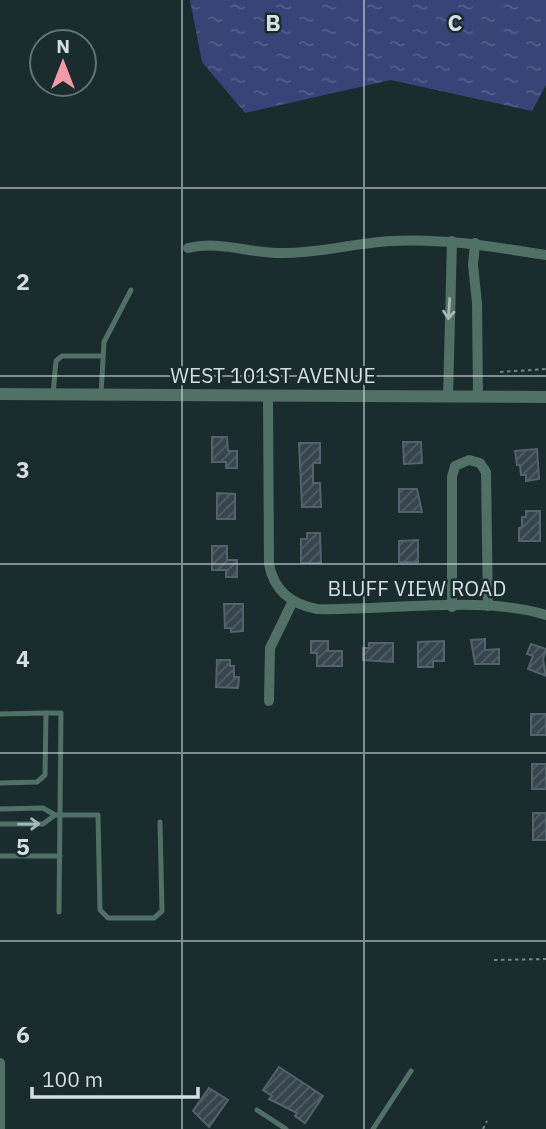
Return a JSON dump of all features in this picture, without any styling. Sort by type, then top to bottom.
[{"type":"street","points":[[448,397],[452,241]]},
{"type":"street","points":[[188,248],[212,243],[258,252],[285,253],[377,242],[452,241],[546,255]]},
{"type":"street","points":[[475,243],[473,265],[477,303],[478,397]]},
{"type":"street","name":"WEST 101ST AVENUE","points":[[0,394],[546,397]]},
{"type":"street","points":[[268,396],[269,564],[273,580],[293,601],[276,630],[270,648],[269,701]]},
{"type":"street","points":[[452,607],[452,477],[455,466],[469,460],[480,463],[486,472],[488,606]]},
{"type":"street","name":"BLUFF VIEW ROAD","points":[[293,601],[317,609],[488,606],[525,609],[546,615]]},
{"type":"street","points":[[0,1129],[1,1063]]},
{"type":"lane","points":[[101,394],[104,342],[131,290]]},
{"type":"lane","points":[[53,394],[56,361],[62,356],[102,356]]},
{"type":"lane","points":[[0,783],[37,782],[46,775],[46,713]]},
{"type":"lane","points":[[0,714],[61,713],[59,912]]},
{"type":"lane","points":[[0,809],[43,808],[58,816]]},
{"type":"lane","points":[[0,824],[43,824],[58,816],[99,815],[100,910],[108,918],[154,918],[162,911],[160,822]]},
{"type":"lane","points":[[0,856],[60,856]]},
{"type":"lane","points":[[373,1129],[411,1071]]},
{"type":"lane","points":[[257,1110],[286,1129]]},
{"type":"path","points":[[500,372],[546,369]]},
{"type":"path","points":[[494,960],[546,959]]},
{"type":"path","points":[[482,1129],[486,1121]]},
{"type":"water","points":[[190,0],[546,0],[546,85],[532,111],[391,80],[245,113],[202,62]]},
{"type":"building","points":[[212,437],[227,437],[228,451],[237,451],[237,468],[226,468],[226,462],[212,462]]},
{"type":"building","points":[[403,442],[421,442],[422,463],[404,464]]},
{"type":"building","points":[[299,443],[320,443],[320,463],[313,463],[313,483],[320,483],[321,507],[302,507]]},
{"type":"building","points":[[537,449],[539,479],[526,481],[526,475],[521,475],[520,465],[517,465],[515,451]]},
{"type":"building","points":[[399,489],[417,489],[422,512],[399,512]]},
{"type":"building","points":[[217,493],[235,494],[235,519],[217,519]]},
{"type":"building","points":[[526,511],[540,511],[540,541],[519,541],[519,528],[522,527],[522,517],[526,517]]},
{"type":"building","points":[[307,533],[320,533],[321,563],[301,563],[301,539],[307,539]]},
{"type":"building","points":[[418,540],[418,562],[399,562],[399,541]]},
{"type":"building","points":[[212,546],[227,546],[227,560],[237,560],[237,577],[226,577],[226,570],[212,570]]},
{"type":"building","points":[[224,604],[243,604],[243,631],[231,632],[231,628],[225,628]]},
{"type":"building","points":[[485,639],[485,650],[499,649],[499,664],[475,664],[471,640]]},
{"type":"building","points":[[311,641],[328,641],[328,651],[342,651],[342,666],[317,666],[317,653],[311,653]]},
{"type":"building","points":[[444,641],[444,661],[433,661],[433,667],[418,667],[418,642]]},
{"type":"building","points":[[369,643],[393,643],[393,662],[363,660],[363,648],[369,648]]},
{"type":"building","points":[[531,644],[546,649],[543,659],[546,676],[528,669],[533,656],[527,654]]},
{"type":"building","points":[[217,660],[230,660],[230,666],[234,666],[234,677],[239,677],[238,688],[216,687]]},
{"type":"building","points":[[531,714],[546,714],[546,735],[531,735]]},
{"type":"building","points":[[532,764],[546,764],[546,789],[532,789]]},
{"type":"building","points":[[533,813],[546,813],[546,840],[533,840]]},
{"type":"building","points":[[279,1067],[323,1096],[305,1123],[295,1116],[297,1113],[269,1099],[272,1096],[263,1090]]},
{"type":"building","points":[[209,1088],[228,1100],[209,1127],[193,1111]]}]
